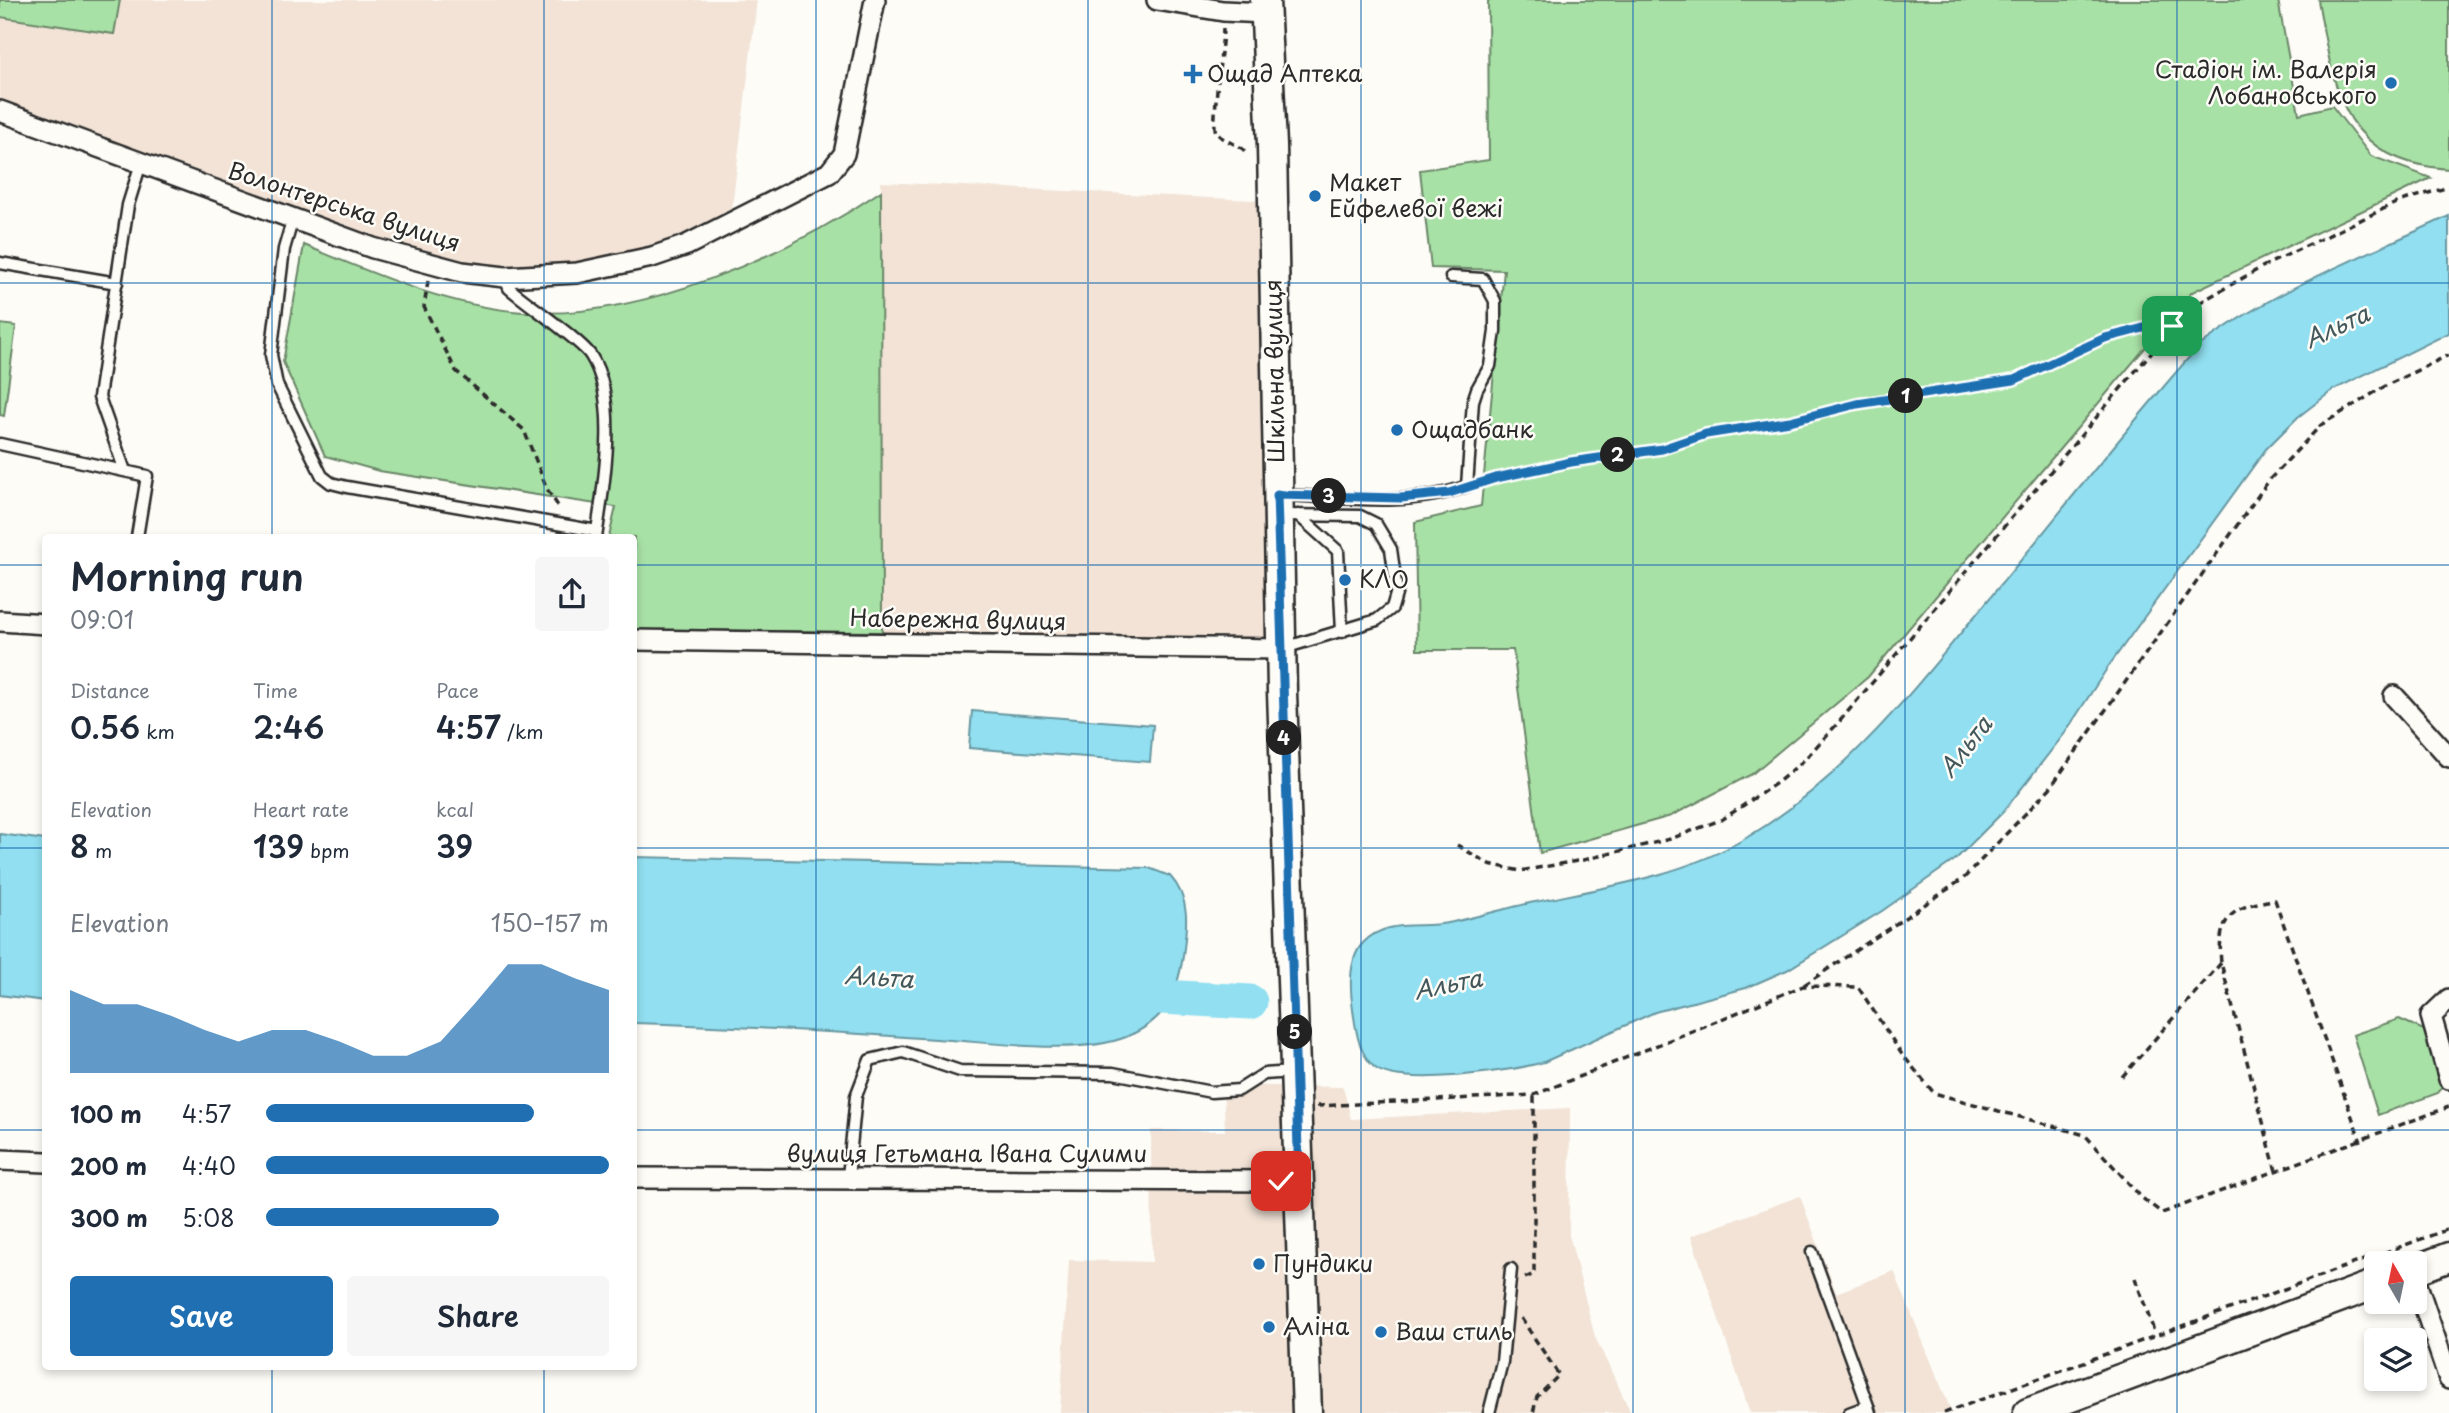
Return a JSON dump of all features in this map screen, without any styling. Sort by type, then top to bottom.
[{"type":"main road","name":"Шкільна вулиця","points":[[1265,6],[1284,508],[1281,649],[1307,1413]]},
{"type":"main road","points":[[2427,1265],[2449,1257]]},
{"type":"main road","points":[[2028,1413],[2364,1288]]},
{"type":"street","name":"Волонтерська вулиця","points":[[0,111],[293,218],[431,265],[505,277],[577,273],[652,257],[687,245],[815,182],[838,165],[849,133],[874,0]]},
{"type":"street","points":[[1157,0],[1223,11],[1265,6]]},
{"type":"street","points":[[0,621],[42,624]]},
{"type":"street","name":"Набережна вулиця","points":[[637,640],[1281,649]]},
{"type":"street","points":[[2394,695],[2449,757]]},
{"type":"street","points":[[2449,999],[2431,1016],[2449,1079]]},
{"type":"street","points":[[0,1160],[42,1162]]},
{"type":"street","name":"вулиця Гетьмана Івана Сулими","points":[[637,1178],[1299,1181]]},
{"type":"street","points":[[2427,1314],[2449,1379]]},
{"type":"lane","points":[[125,471],[99,397],[128,205],[141,163]]},
{"type":"lane","points":[[293,218],[285,249],[271,355],[284,400],[296,419],[322,476],[331,483],[347,488],[572,527],[596,534],[607,439],[599,375],[591,355],[509,288],[505,277]]},
{"type":"lane","points":[[0,263],[117,283]]},
{"type":"lane","points":[[1284,508],[1449,493],[1467,485],[1474,401],[1493,356],[1496,310],[1493,292],[1483,279],[1451,276]]},
{"type":"lane","points":[[0,444],[147,476],[137,534]]},
{"type":"lane","points":[[1284,508],[1338,551],[1342,632]]},
{"type":"lane","points":[[1281,649],[1377,620],[1396,602],[1397,592],[1389,543],[1383,532],[1367,518],[1284,508]]},
{"type":"lane","points":[[848,1177],[856,1096],[870,1060],[903,1052],[960,1071],[1113,1073],[1211,1092],[1239,1090],[1264,1074],[1297,1072]]},
{"type":"lane","points":[[1812,1252],[1869,1410],[1849,1413]]},
{"type":"lane","points":[[1489,1413],[1502,1362],[1511,1269]]},
{"type":"path","points":[[1457,845],[1489,864],[1510,870],[1532,870],[1644,846],[1723,819],[1778,782],[1803,761],[1911,640],[2178,319],[2196,303],[2262,267],[2398,202],[2449,187]]},
{"type":"path","points":[[431,265],[424,307],[456,371],[524,430],[547,489],[572,527]]},
{"type":"path","points":[[1467,485],[1571,462],[1662,449],[1706,434],[1810,416],[1857,404],[2014,380],[2105,338],[2178,319]]},
{"type":"path","points":[[1297,1107],[1534,1095],[1803,986],[1964,878],[2050,788],[2270,480],[2321,425],[2387,385],[2449,355]]},
{"type":"path","points":[[2276,1172],[2221,963],[2221,926],[2230,914],[2244,907],[2275,900],[2361,1142]]},
{"type":"path","points":[[2122,1077],[2221,963]]},
{"type":"path","points":[[1803,986],[1858,987],[1901,1053],[1934,1093],[2085,1135],[2142,1199],[2162,1213],[2449,1108]]},
{"type":"path","points":[[1510,1284],[1534,1274],[1534,1095]]},
{"type":"path","points":[[1944,1413],[2449,1229]]},
{"type":"path","points":[[2135,1278],[2155,1334]]},
{"type":"path","points":[[1509,1300],[1559,1375],[1537,1398],[1533,1413]]},
{"type":"shaded area","points":[[0,0],[757,0],[730,224],[607,268],[462,272],[0,111]]},
{"type":"shaded area","points":[[881,182],[1273,201],[1281,649],[882,644]]},
{"type":"shaded area","points":[[1223,1085],[1343,1087],[1351,1119],[1570,1108],[1569,1235],[1595,1337],[1631,1413],[1060,1413],[1069,1260],[1152,1262],[1151,1130],[1225,1131]]},
{"type":"shaded area","points":[[1800,1196],[1836,1293],[1894,1271],[1952,1413],[1750,1413],[1691,1236]]},
{"type":"green space","points":[[0,0],[120,0],[114,34],[0,17]]},
{"type":"green space","points":[[1488,0],[2278,0],[2299,114],[2332,106],[2371,156],[2431,178],[2192,292],[1868,677],[1752,774],[1671,816],[1540,853],[1513,650],[1417,650],[1415,522],[1481,506],[1504,270],[1431,268],[1420,170],[1489,160]]},
{"type":"green space","name":"Стадіон ім. Валерія Лобановського","points":[[2318,0],[2449,0],[2449,169],[2413,163],[2385,152],[2364,135],[2349,114],[2338,90]]},
{"type":"green space","points":[[881,191],[882,632],[637,630],[637,534],[610,534],[616,507],[379,471],[325,456],[283,362],[304,245],[411,287],[466,303],[523,312],[568,312],[614,306],[662,295],[710,279],[757,260],[844,215]]},
{"type":"green space","points":[[0,324],[16,326],[4,416],[0,415]]},
{"type":"green space","points":[[2399,1019],[2426,1031],[2443,1087],[2438,1093],[2378,1115],[2353,1035]]},
{"type":"water","points":[[2449,216],[2449,333],[2333,390],[2298,417],[2266,449],[2108,667],[2065,733],[2003,812],[1956,859],[1882,911],[1787,970],[1746,988],[1655,1012],[1544,1062],[1508,1070],[1430,1077],[1387,1073],[1374,1067],[1364,1055],[1352,1002],[1352,966],[1358,950],[1372,935],[1392,927],[1448,923],[1644,879],[1722,851],[1779,817],[1839,767],[1893,712],[2199,346],[2289,290]]},
{"type":"water","points":[[972,711],[1153,725],[1150,762],[969,748]]},
{"type":"water","points":[[0,834],[42,840],[42,1001],[0,995]]},
{"type":"water","points":[[637,857],[1149,868],[1170,876],[1177,885],[1184,904],[1186,934],[1173,995],[1160,1015],[1151,1023],[1126,1037],[1106,1043],[1033,1046],[637,1023]]},
{"type":"waterway","name":"Альта","points":[[1126,995],[1250,1002]]},
{"type":"place","name":"Ощад Аптека","points":[[1193,74]]},
{"type":"place","name":"Стадіон ім. Валерія Лобановського","points":[[2391,83]]},
{"type":"place","name":"Макет Ейфелевої вежі","points":[[1315,196]]},
{"type":"place","name":"Ощадбанк","points":[[1397,430]]},
{"type":"place","name":"КЛО","points":[[1345,580]]},
{"type":"place","name":"Пундики","points":[[1259,1264]]},
{"type":"place","name":"Аліна","points":[[1269,1327]]},
{"type":"place","name":"Ваш стиль","points":[[1381,1332]]},
{"type":"route","points":[[1281,1181],[1299,1181],[1277,495],[1428,497],[1449,493],[1467,485],[1571,462],[1662,449],[1706,434],[1790,421],[1857,404],[2014,380],[2105,338],[2178,319],[2172,326]]}]
